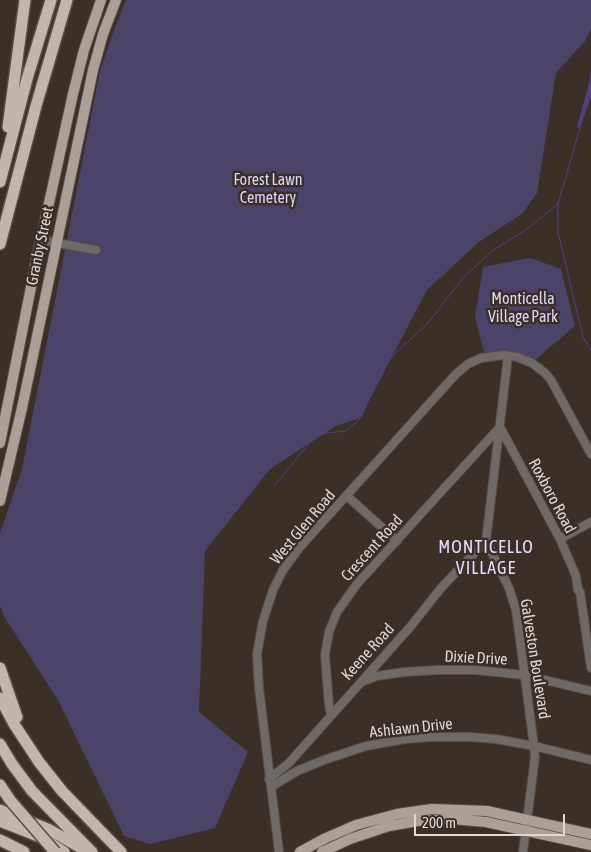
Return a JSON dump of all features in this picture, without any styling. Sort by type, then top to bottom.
[{"type":"highway","points":[[0,166],[15,81],[25,0]]},
{"type":"highway","points":[[0,182],[17,115],[51,0]]},
{"type":"highway","points":[[0,244],[44,76],[67,0]]},
{"type":"highway","points":[[0,668],[14,712],[25,735],[62,791]]},
{"type":"highway","points":[[0,698],[23,740],[39,762],[62,791],[121,852]]},
{"type":"highway","points":[[0,744],[32,791],[90,852]]},
{"type":"highway","points":[[0,785],[10,800],[55,852]]},
{"type":"highway","points":[[0,810],[48,830],[90,852]]},
{"type":"highway","points":[[0,821],[40,837],[64,852]]},
{"type":"highway","points":[[0,825],[40,837]]},
{"type":"highway","points":[[0,840],[24,852]]},
{"type":"main road","name":"Granby Street","points":[[0,443],[41,240],[79,68],[101,0]]},
{"type":"main road","name":"Granby Street","points":[[0,501],[12,453],[93,70],[103,34],[116,0]]},
{"type":"main road","points":[[300,852],[356,825],[414,811],[487,811],[591,845]]},
{"type":"main road","points":[[322,852],[368,832],[418,821],[470,820],[526,824],[591,834]]},
{"type":"street","points":[[41,240],[96,250]]},
{"type":"street","points":[[486,541],[508,356],[532,363],[551,380],[591,454]]},
{"type":"street","name":"West Glen Road","points":[[280,852],[257,666],[257,654],[263,621],[273,590],[283,570],[300,546],[456,374],[468,364],[481,358],[508,356]]},
{"type":"street","name":"Roxboro Road","points":[[500,426],[560,539],[580,592],[591,668]]},
{"type":"street","name":"Crescent Road","points":[[331,715],[325,655],[332,623],[350,592],[500,426]]},
{"type":"street","points":[[347,496],[397,541]]},
{"type":"street","points":[[560,539],[591,522]]},
{"type":"street","name":"Galveston Boulevard","points":[[486,541],[513,600],[534,746],[535,757],[523,852]]},
{"type":"street","name":"Keene Road","points":[[270,783],[360,683],[441,588],[486,541]]},
{"type":"street","name":"Dixie Drive","points":[[360,683],[388,674],[438,670],[476,670],[524,675],[591,691]]},
{"type":"street","name":"Ashlawn Drive","points":[[270,783],[324,760],[366,746],[405,739],[448,736],[470,737],[534,746],[591,760]]},
{"type":"green space","name":"Forest Lawn Cemetery","points":[[126,0],[591,0],[591,29],[585,41],[556,73],[537,193],[523,213],[479,242],[427,290],[360,418],[336,426],[270,469],[205,551],[199,712],[248,752],[215,828],[150,844],[124,836],[58,700],[5,618],[0,606],[0,533],[22,469],[100,71]]},
{"type":"green space","name":"Monticella Village Park","points":[[530,258],[561,269],[575,326],[535,360],[512,352],[484,352],[475,317],[483,267]]},
{"type":"shaded area","points":[[591,69],[591,97],[580,128],[577,127],[590,80]]},
{"type":"waterway","points":[[274,486],[317,434],[346,431],[361,418],[381,367],[429,322],[462,279],[492,251],[527,229],[558,204],[580,128]]},
{"type":"waterway","points":[[558,204],[558,232],[583,337],[591,350]]},
{"type":"district","name":"MONTICELLO VILLAGE","points":[[486,557]]}]
